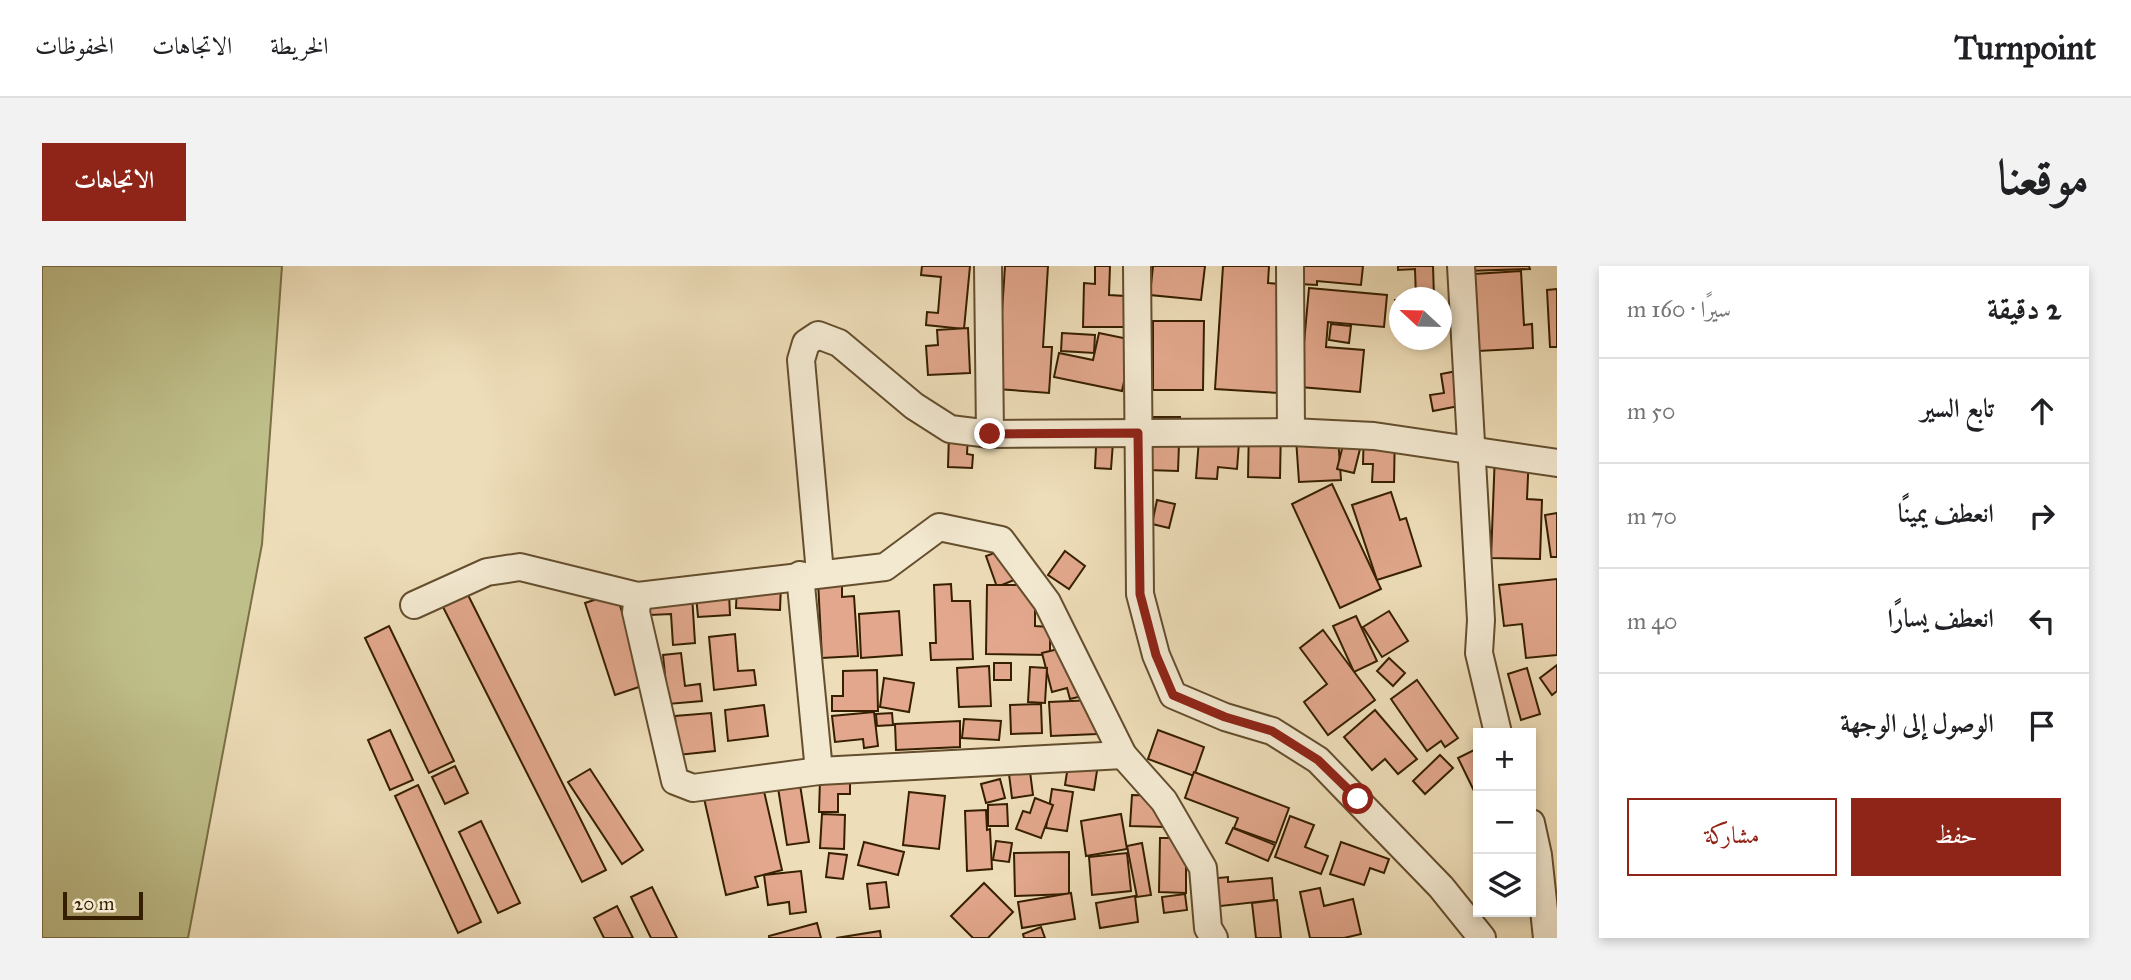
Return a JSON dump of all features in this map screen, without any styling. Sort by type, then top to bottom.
[{"type":"street","points":[[988,266],[990,434]]},
{"type":"street","points":[[1137,266],[1140,594],[1156,655],[1173,695],[1225,717],[1272,731],[1318,760],[1441,887],[1482,938]]},
{"type":"street","points":[[1290,266],[1291,432]]},
{"type":"street","points":[[1461,266],[1481,620],[1479,653],[1496,728]]},
{"type":"street","points":[[819,771],[801,360],[806,344],[818,335],[839,342],[914,406],[950,429],[990,434],[1291,432],[1374,436],[1557,463]]},
{"type":"street","points":[[414,605],[487,572],[520,567],[638,596],[885,566],[939,527],[1002,540],[1046,602],[1123,755],[1164,801],[1203,868],[1208,928],[1214,938]]},
{"type":"street","points":[[638,596],[636,612],[675,781],[692,788],[819,771],[1123,755]]},
{"type":"street","points":[[1536,846],[1547,938]]},
{"type":"green space","points":[[42,266],[282,266],[262,544],[188,938],[42,938]]},
{"type":"building","points":[[922,266],[970,266],[964,329],[926,325],[927,312],[938,313],[941,277],[921,275]]},
{"type":"building","points":[[1005,266],[1048,266],[1043,347],[1052,347],[1049,393],[997,389]]},
{"type":"building","points":[[1095,266],[1110,266],[1109,295],[1125,296],[1124,327],[1083,327],[1084,283],[1095,284]]},
{"type":"building","points":[[1153,266],[1205,266],[1201,300],[1150,295]]},
{"type":"building","points":[[1223,266],[1269,266],[1268,283],[1281,284],[1280,393],[1215,389]]},
{"type":"building","points":[[1301,266],[1363,266],[1361,285],[1317,281],[1317,285],[1299,284]]},
{"type":"building","points":[[1398,266],[1433,266],[1434,287],[1416,287],[1415,269],[1398,270]]},
{"type":"building","points":[[1466,266],[1529,266],[1530,269],[1466,271]]},
{"type":"building","points":[[1521,271],[1524,325],[1532,324],[1533,348],[1478,351],[1474,274]]},
{"type":"building","points":[[1309,288],[1387,295],[1384,327],[1328,322],[1326,347],[1364,350],[1360,392],[1300,387]]},
{"type":"building","points":[[1557,289],[1557,347],[1550,347],[1547,290]]},
{"type":"building","points":[[1153,321],[1204,321],[1203,390],[1153,390]]},
{"type":"building","points":[[1331,324],[1351,326],[1349,343],[1329,340]]},
{"type":"building","points":[[968,328],[970,373],[928,375],[926,346],[938,345],[937,330]]},
{"type":"building","points":[[1062,333],[1095,335],[1094,353],[1061,351]]},
{"type":"building","points":[[1099,333],[1133,340],[1122,391],[1054,377],[1059,353],[1093,360]]},
{"type":"building","points":[[1457,371],[1464,405],[1433,411],[1430,395],[1444,393],[1441,374]]},
{"type":"building","points":[[1149,417],[1180,417],[1178,471],[1147,470]]},
{"type":"building","points":[[1337,422],[1341,480],[1299,482],[1295,424]]},
{"type":"building","points":[[1249,425],[1281,426],[1280,478],[1248,477]]},
{"type":"building","points":[[1200,426],[1240,429],[1237,469],[1218,467],[1217,479],[1196,478]]},
{"type":"building","points":[[1097,427],[1114,429],[1111,469],[1095,468]]},
{"type":"building","points":[[1347,429],[1364,433],[1354,473],[1337,469]]},
{"type":"building","points":[[1364,429],[1395,429],[1394,482],[1372,482],[1373,464],[1363,464]]},
{"type":"building","points":[[949,434],[968,436],[967,454],[973,455],[972,468],[948,467]]},
{"type":"building","points":[[1495,453],[1529,453],[1527,499],[1542,500],[1540,559],[1491,558]]},
{"type":"building","points":[[1332,484],[1381,589],[1340,608],[1292,504]]},
{"type":"building","points":[[1391,492],[1400,520],[1406,518],[1421,566],[1377,580],[1352,505]]},
{"type":"building","points":[[1157,500],[1175,504],[1169,528],[1152,524]]},
{"type":"building","points":[[1557,513],[1557,557],[1551,557],[1545,515]]},
{"type":"building","points":[[1013,546],[1019,578],[997,587],[986,556]]},
{"type":"building","points":[[1065,551],[1085,566],[1069,589],[1048,575]]},
{"type":"building","points":[[1557,579],[1557,655],[1526,658],[1522,624],[1504,626],[1499,585]]},
{"type":"building","points":[[842,580],[842,597],[854,596],[858,656],[822,658],[818,581]]},
{"type":"building","points":[[737,582],[781,584],[780,610],[736,608]]},
{"type":"building","points":[[951,584],[952,601],[970,601],[973,659],[931,660],[930,643],[936,643],[934,585]]},
{"type":"building","points":[[987,585],[1035,585],[1035,626],[1050,627],[1050,655],[986,654]]},
{"type":"building","points":[[467,593],[606,870],[582,882],[442,605]]},
{"type":"building","points":[[616,593],[645,685],[615,695],[585,603]]},
{"type":"building","points":[[729,593],[730,615],[698,617],[696,595]]},
{"type":"building","points":[[692,595],[695,643],[673,645],[671,614],[650,615],[649,597]]},
{"type":"building","points":[[899,611],[902,655],[861,658],[859,614]]},
{"type":"building","points":[[1389,611],[1408,641],[1382,657],[1363,627]]},
{"type":"building","points":[[1356,616],[1377,661],[1354,672],[1333,626]]},
{"type":"building","points":[[389,626],[454,761],[429,773],[365,638]]},
{"type":"building","points":[[1323,630],[1375,700],[1328,735],[1304,702],[1327,684],[1300,648]]},
{"type":"building","points":[[735,634],[738,671],[754,670],[756,685],[714,690],[709,637]]},
{"type":"building","points":[[1074,645],[1086,695],[1070,699],[1067,688],[1052,692],[1042,653]]},
{"type":"building","points":[[681,653],[685,686],[700,684],[702,701],[668,704],[663,655]]},
{"type":"building","points":[[1389,658],[1405,673],[1393,686],[1377,671]]},
{"type":"building","points":[[994,663],[1011,663],[1011,680],[994,680]]},
{"type":"building","points":[[1557,665],[1557,691],[1552,695],[1540,678]]},
{"type":"building","points":[[989,666],[991,706],[959,707],[957,668]]},
{"type":"building","points":[[1030,667],[1047,668],[1045,703],[1028,702]]},
{"type":"building","points":[[1527,668],[1540,714],[1521,720],[1508,674]]},
{"type":"building","points":[[877,670],[878,711],[832,711],[832,696],[843,696],[843,671]]},
{"type":"building","points":[[884,678],[914,683],[909,712],[880,707]]},
{"type":"building","points":[[1417,680],[1458,738],[1445,747],[1441,741],[1427,751],[1391,699]]},
{"type":"building","points":[[1095,700],[1097,734],[1051,736],[1049,702]]},
{"type":"building","points":[[1041,704],[1042,733],[1011,734],[1010,705]]},
{"type":"building","points":[[764,705],[768,736],[728,741],[725,710]]},
{"type":"building","points":[[1375,710],[1417,759],[1398,774],[1385,759],[1372,770],[1344,737]]},
{"type":"building","points":[[874,712],[878,746],[864,748],[863,739],[835,742],[832,716]]},
{"type":"building","points":[[711,713],[715,751],[678,755],[675,716]]},
{"type":"building","points":[[892,713],[893,725],[877,726],[876,714]]},
{"type":"building","points":[[964,719],[1001,721],[999,740],[962,738]]},
{"type":"building","points":[[960,721],[960,747],[896,750],[895,724]]},
{"type":"building","points":[[390,730],[413,780],[390,790],[368,740]]},
{"type":"building","points":[[1158,730],[1204,747],[1194,776],[1148,759]]},
{"type":"building","points":[[1473,750],[1473,789],[1458,758]]},
{"type":"building","points":[[1070,753],[1099,758],[1094,790],[1065,785]]},
{"type":"building","points":[[1440,755],[1453,768],[1425,794],[1413,781]]},
{"type":"building","points":[[1028,756],[1033,795],[1012,798],[1007,758]]},
{"type":"building","points":[[455,766],[468,793],[445,804],[432,777]]},
{"type":"building","points":[[590,769],[643,850],[622,864],[568,782]]},
{"type":"building","points":[[798,772],[809,842],[787,845],[776,775]]},
{"type":"building","points":[[1194,772],[1289,808],[1276,843],[1234,828],[1238,818],[1185,798]]},
{"type":"building","points":[[761,778],[782,870],[755,877],[758,887],[726,895],[703,794]]},
{"type":"building","points":[[820,779],[850,780],[850,794],[838,794],[838,812],[819,812]]},
{"type":"building","points":[[1000,779],[1005,798],[986,803],[981,784]]},
{"type":"building","points":[[418,785],[481,922],[458,933],[395,796]]},
{"type":"building","points":[[1052,789],[1073,792],[1067,831],[1046,828]]},
{"type":"building","points":[[909,792],[945,796],[939,849],[903,845]]},
{"type":"building","points":[[1132,795],[1166,796],[1165,827],[1130,826]]},
{"type":"building","points":[[1035,798],[1053,805],[1041,838],[1016,829],[1023,811],[1030,813]]},
{"type":"building","points":[[1007,804],[1008,826],[988,826],[988,805]]},
{"type":"building","points":[[986,810],[992,869],[967,871],[965,811]]},
{"type":"building","points":[[822,814],[845,815],[844,849],[820,848]]},
{"type":"building","points":[[1121,814],[1127,849],[1086,856],[1081,821]]},
{"type":"building","points":[[1290,816],[1314,825],[1305,847],[1328,856],[1321,874],[1275,857]]},
{"type":"building","points":[[481,821],[520,903],[498,913],[459,832]]},
{"type":"building","points":[[1233,828],[1275,845],[1268,861],[1226,843]]},
{"type":"building","points":[[1160,838],[1186,838],[1186,893],[1159,892]]},
{"type":"building","points":[[996,841],[1012,843],[1009,862],[993,860]]},
{"type":"building","points":[[864,842],[904,852],[898,875],[858,865]]},
{"type":"building","points":[[1341,842],[1389,859],[1384,873],[1370,868],[1364,885],[1330,874]]},
{"type":"building","points":[[1142,843],[1151,895],[1137,897],[1127,846]]},
{"type":"building","points":[[1069,852],[1069,894],[1015,896],[1014,853]]},
{"type":"building","points":[[829,853],[847,855],[843,879],[826,877]]},
{"type":"building","points":[[1127,853],[1131,891],[1092,895],[1089,857]]},
{"type":"building","points":[[801,871],[806,912],[790,914],[789,902],[768,905],[764,875]]},
{"type":"building","points":[[1228,877],[1228,882],[1272,878],[1274,900],[1212,907],[1209,879]]},
{"type":"building","points":[[886,882],[889,907],[870,909],[867,884]]},
{"type":"building","points":[[984,883],[1013,912],[988,938],[973,938],[951,916]]},
{"type":"building","points":[[652,887],[677,938],[651,938],[631,897]]},
{"type":"building","points":[[1320,888],[1324,906],[1353,899],[1361,934],[1344,938],[1310,938],[1300,892]]},
{"type":"building","points":[[1071,893],[1075,919],[1022,928],[1018,902]]},
{"type":"building","points":[[1185,894],[1187,910],[1164,913],[1162,897]]},
{"type":"building","points":[[1135,896],[1138,922],[1100,928],[1096,903]]},
{"type":"building","points":[[1277,900],[1281,938],[1256,938],[1252,903]]},
{"type":"building","points":[[617,906],[633,938],[604,938],[594,918]]},
{"type":"building","points":[[817,923],[821,938],[769,938],[769,936]]},
{"type":"building","points":[[1041,927],[1045,938],[1024,938],[1023,934]]},
{"type":"building","points":[[880,931],[881,938],[836,938]]},
{"type":"route","points":[[990,434],[1138,433],[1140,594],[1156,655],[1173,695],[1225,717],[1272,731],[1318,760],[1358,799]]}]
